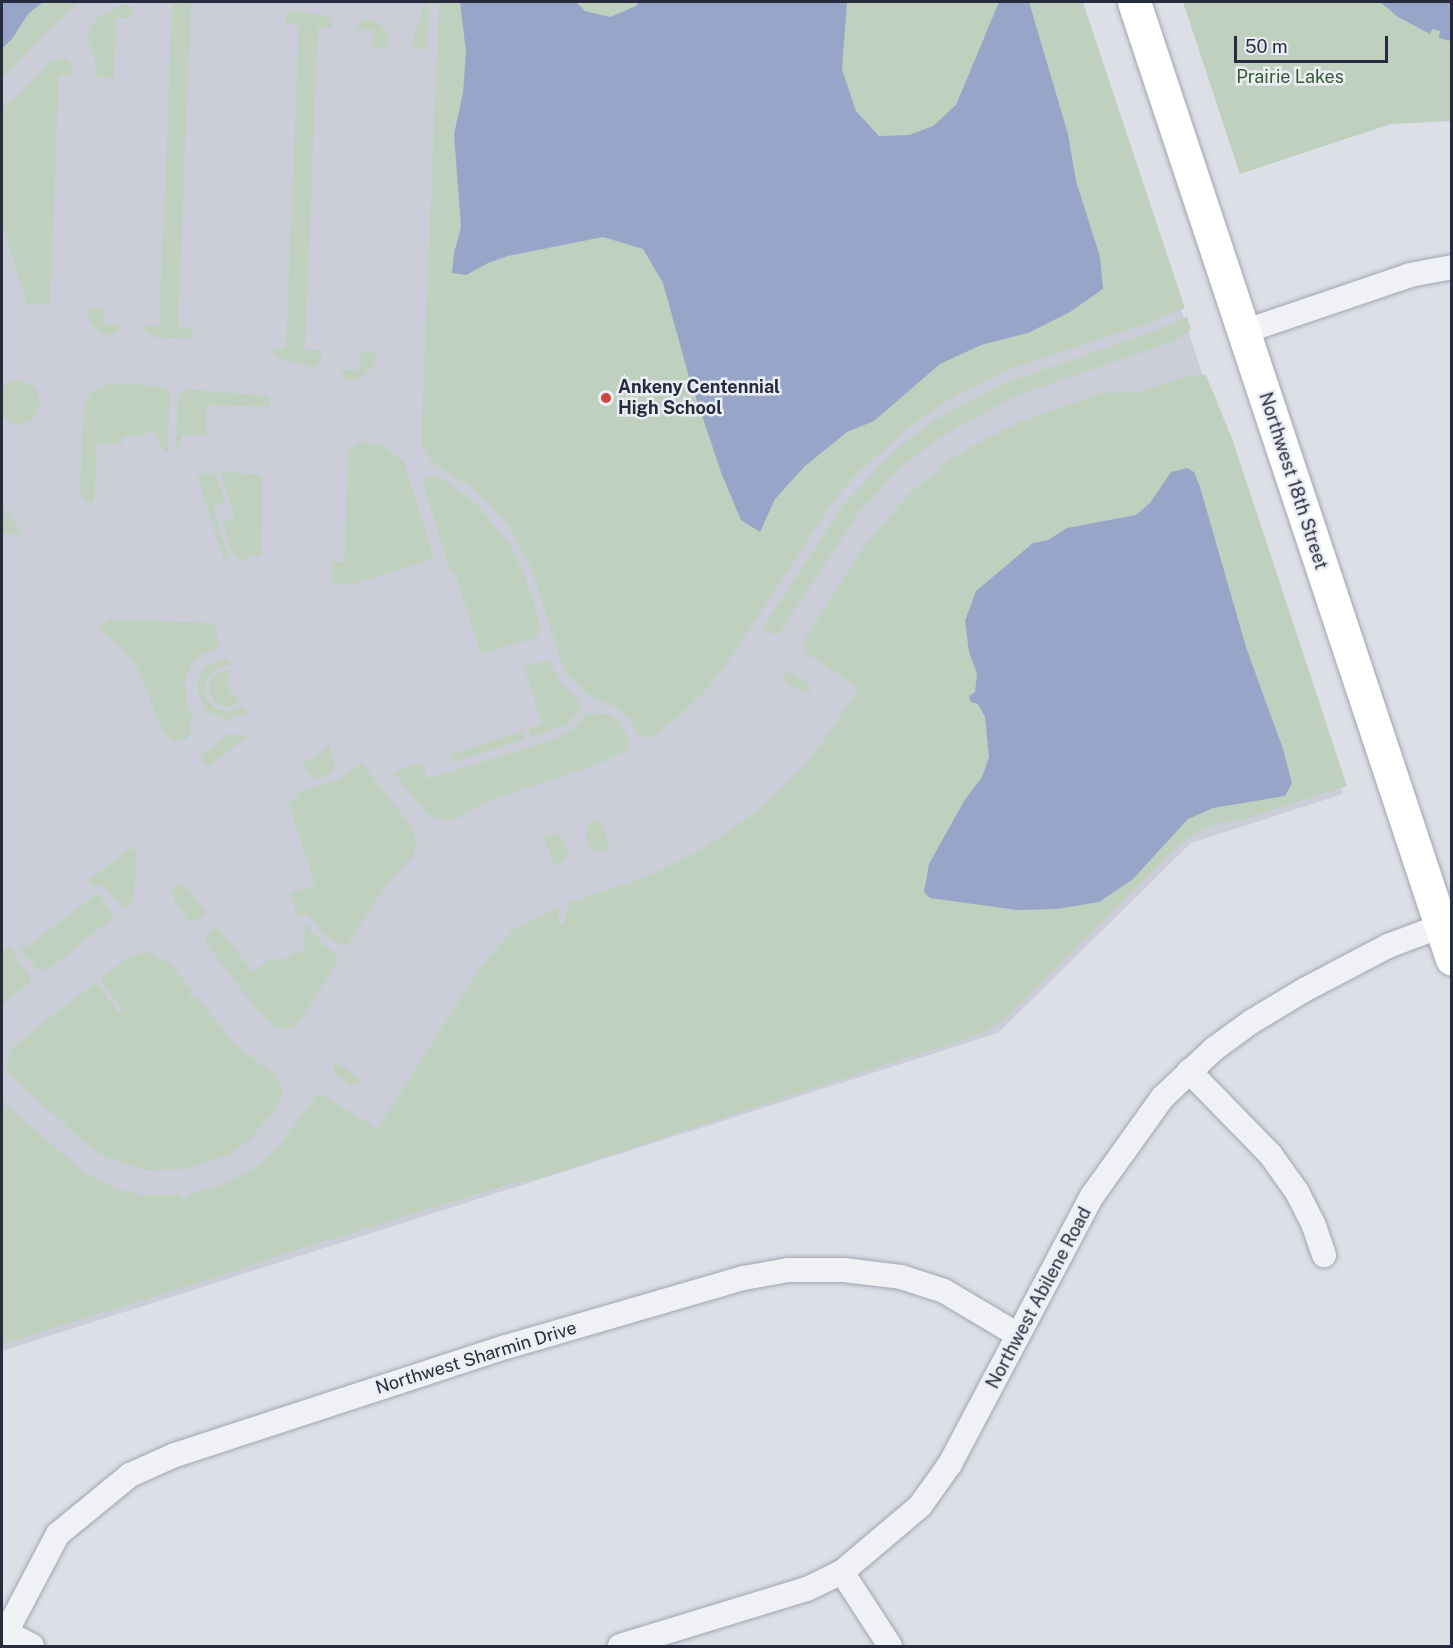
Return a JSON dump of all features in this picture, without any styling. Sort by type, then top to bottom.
[{"type":"main road","name":"Northwest 18th Street","points":[[1134,2],[1243,332],[1446,925],[1452,959]]},
{"type":"street","points":[[1243,332],[1410,275],[1452,267]]},
{"type":"street","name":"Northwest Abilene Road","points":[[620,1647],[807,1589],[842,1572],[920,1506],[950,1464],[1092,1196],[1163,1097],[1189,1071],[1251,1022],[1306,989],[1389,946],[1446,925]]},
{"type":"street","points":[[1189,1071],[1270,1154],[1301,1201],[1314,1226],[1324,1255]]},
{"type":"street","name":"Northwest Sharmin Drive","points":[[3,1634],[58,1534],[130,1475],[175,1455],[585,1324],[744,1278],[788,1270],[844,1270],[901,1277],[944,1291],[1018,1335]]},
{"type":"street","points":[[842,1572],[890,1647]]},
{"type":"street","points":[[3,1634],[32,1647]]},
{"type":"shaded area","name":"Ankeny Centennial High School","points":[[2,2],[1078,2],[1343,794],[1191,843],[998,1033],[2,1351]]},
{"type":"green space","points":[[2,2],[81,2],[46,32],[2,80]]},
{"type":"green space","points":[[158,2],[206,2],[191,4],[178,326],[192,330],[191,336],[187,339],[152,337],[144,330],[147,325],[159,326],[167,140],[172,4]]},
{"type":"green space","points":[[425,2],[429,2],[427,49],[415,49],[412,42]]},
{"type":"green space","points":[[439,2],[1083,2],[1185,308],[1147,324],[1016,367],[956,395],[912,425],[856,474],[832,503],[737,649],[709,687],[677,718],[652,737],[639,737],[629,719],[618,708],[588,695],[564,670],[531,568],[508,525],[471,487],[432,462],[421,444]]},
{"type":"green space","name":"Prairie Lakes","points":[[1183,2],[1451,2],[1451,121],[1391,124],[1240,174]]},
{"type":"green space","points":[[123,4],[133,7],[134,12],[130,18],[116,18],[114,78],[96,77],[95,59],[88,42],[89,29],[98,17]]},
{"type":"green space","points":[[295,10],[329,17],[333,24],[331,28],[318,28],[305,349],[320,350],[322,356],[317,366],[312,368],[277,357],[272,350],[286,348],[299,26],[285,22],[286,13]]},
{"type":"green space","points":[[367,18],[377,21],[386,31],[388,47],[372,48],[373,30],[356,29],[358,22]]},
{"type":"green space","points":[[64,58],[72,64],[74,74],[59,76],[50,304],[27,304],[2,224],[2,108],[20,94],[49,62]]},
{"type":"green space","points":[[89,307],[105,308],[104,324],[120,325],[118,333],[105,335],[93,327],[88,319]]},
{"type":"green space","points":[[1187,316],[1191,330],[1173,342],[1017,395],[936,440],[900,468],[860,511],[778,635],[774,635],[763,627],[845,503],[893,452],[933,421],[1001,384],[1148,334]]},
{"type":"green space","points":[[360,353],[376,353],[375,363],[363,377],[347,380],[342,375],[343,370],[359,370]]},
{"type":"green space","points":[[1206,375],[1233,441],[1347,786],[1249,818],[1216,824],[1203,829],[1181,843],[1007,1017],[986,1032],[541,1178],[507,1185],[2,1344],[2,1101],[86,1174],[121,1190],[142,1195],[181,1195],[182,1199],[187,1199],[186,1195],[225,1184],[255,1168],[277,1148],[316,1096],[325,1096],[377,1129],[482,965],[512,931],[557,907],[560,908],[558,923],[563,924],[570,902],[649,876],[703,849],[761,808],[802,768],[825,739],[859,688],[807,654],[803,646],[804,640],[865,545],[909,494],[935,472],[938,474],[941,472],[938,468],[965,450],[1024,420],[1101,393],[1139,392],[1187,376]]},
{"type":"green space","points":[[16,379],[31,384],[36,389],[40,403],[35,417],[29,422],[15,425],[2,418],[2,386]]},
{"type":"green space","points":[[108,383],[168,388],[170,395],[168,452],[163,452],[164,446],[160,446],[155,433],[146,432],[145,437],[123,436],[122,444],[97,443],[94,503],[86,502],[80,494],[84,405],[93,390]]},
{"type":"green space","points":[[187,389],[270,396],[270,407],[207,405],[205,435],[181,435],[180,449],[176,449],[178,395]]},
{"type":"green space","points":[[361,442],[382,445],[404,462],[433,555],[427,561],[353,584],[331,583],[332,562],[343,562],[345,553],[348,452]]},
{"type":"green space","points":[[220,471],[262,475],[261,554],[243,560],[234,557],[223,523],[235,518]]},
{"type":"green space","points":[[208,473],[216,474],[225,503],[213,507],[229,558],[224,560],[197,476]]},
{"type":"green space","points":[[434,475],[459,490],[478,506],[511,546],[526,579],[541,628],[536,638],[481,654],[454,570],[450,571],[424,486],[426,479]]},
{"type":"green space","points":[[2,506],[24,535],[2,534]]},
{"type":"green space","points":[[110,619],[214,623],[220,646],[196,658],[190,666],[185,682],[187,705],[194,716],[189,721],[191,731],[187,739],[174,742],[163,732],[138,669],[121,647],[98,628]]},
{"type":"green space","points":[[229,658],[229,665],[219,667],[207,677],[204,689],[207,699],[215,708],[229,712],[242,706],[248,713],[226,720],[205,710],[197,688],[199,676],[207,665]]},
{"type":"green space","points":[[545,661],[551,663],[562,685],[578,699],[581,708],[568,724],[531,738],[528,729],[542,724],[524,667]]},
{"type":"green space","points":[[229,670],[228,688],[240,703],[228,707],[215,703],[209,690],[214,675]]},
{"type":"green space","points":[[792,672],[810,685],[810,693],[804,693],[782,679],[785,673]]},
{"type":"green space","points":[[607,714],[619,721],[630,740],[627,750],[596,765],[494,799],[455,820],[441,820],[427,814],[393,772],[422,763],[428,779],[557,738],[575,728],[585,715]]},
{"type":"green space","points":[[522,731],[525,740],[453,763],[450,754]]},
{"type":"green space","points":[[228,734],[248,736],[208,767],[200,757]]},
{"type":"green space","points":[[329,745],[335,763],[333,769],[326,776],[313,779],[302,765]]},
{"type":"green space","points":[[362,763],[413,829],[416,843],[412,857],[386,885],[349,943],[341,946],[323,934],[307,913],[298,919],[290,893],[315,885],[288,802],[298,799],[296,792],[338,780]]},
{"type":"green space","points":[[591,820],[601,821],[609,847],[607,850],[597,852],[590,847],[585,831]]},
{"type":"green space","points":[[556,833],[564,841],[568,854],[565,861],[555,867],[544,837]]},
{"type":"green space","points":[[132,847],[137,854],[134,857],[137,863],[133,901],[130,905],[122,907],[100,884],[93,888],[88,881]]},
{"type":"green space","points":[[182,881],[206,913],[197,920],[188,920],[174,900],[172,889]]},
{"type":"green space","points":[[98,893],[112,912],[111,920],[47,970],[37,969],[19,948],[23,944],[26,948]]},
{"type":"green space","points":[[306,924],[324,945],[335,953],[338,961],[301,1020],[293,1027],[282,1029],[273,1025],[259,1012],[210,949],[205,937],[216,926],[253,972],[273,957],[278,963],[297,950],[299,953],[306,947],[303,935],[306,931],[303,927]]},
{"type":"green space","points":[[9,946],[31,979],[2,1005],[2,952]]},
{"type":"green space","points":[[151,952],[171,964],[193,992],[189,995],[192,999],[196,996],[235,1044],[274,1074],[282,1089],[282,1097],[274,1111],[247,1143],[228,1155],[188,1169],[145,1170],[104,1156],[83,1141],[9,1074],[6,1068],[9,1053],[14,1046],[96,982],[119,1013],[122,1010],[100,979],[130,956]]},
{"type":"green space","points":[[337,1063],[361,1079],[361,1084],[350,1085],[334,1074],[333,1067]]},
{"type":"water","points":[[2,2],[43,2],[28,14],[12,39],[2,48]]},
{"type":"water","points":[[460,2],[576,2],[585,11],[610,17],[636,6],[639,2],[847,2],[842,69],[856,111],[879,136],[909,135],[933,126],[956,105],[999,2],[1029,2],[1068,134],[1076,181],[1100,257],[1103,289],[1070,312],[1028,333],[981,345],[940,364],[874,421],[847,432],[804,467],[775,499],[760,532],[741,520],[722,475],[689,377],[663,283],[643,249],[603,237],[508,256],[488,263],[466,275],[452,273],[454,253],[461,227],[454,134],[463,93],[466,52]]},
{"type":"water","points":[[1380,2],[1451,2],[1451,41],[1439,38],[1440,31],[1432,29],[1430,34],[1398,17]]},
{"type":"water","points":[[1187,468],[1194,472],[1200,487],[1246,647],[1283,749],[1292,783],[1285,796],[1213,808],[1188,819],[1132,880],[1099,902],[1057,909],[1017,910],[930,898],[924,892],[929,864],[964,801],[982,777],[989,757],[985,717],[978,704],[971,702],[969,696],[975,692],[977,674],[969,652],[965,621],[976,591],[1033,543],[1048,540],[1067,528],[1136,515],[1150,503],[1171,472]]},
{"type":"place","name":"Ankeny Centennial High School","points":[[606,398]]}]
